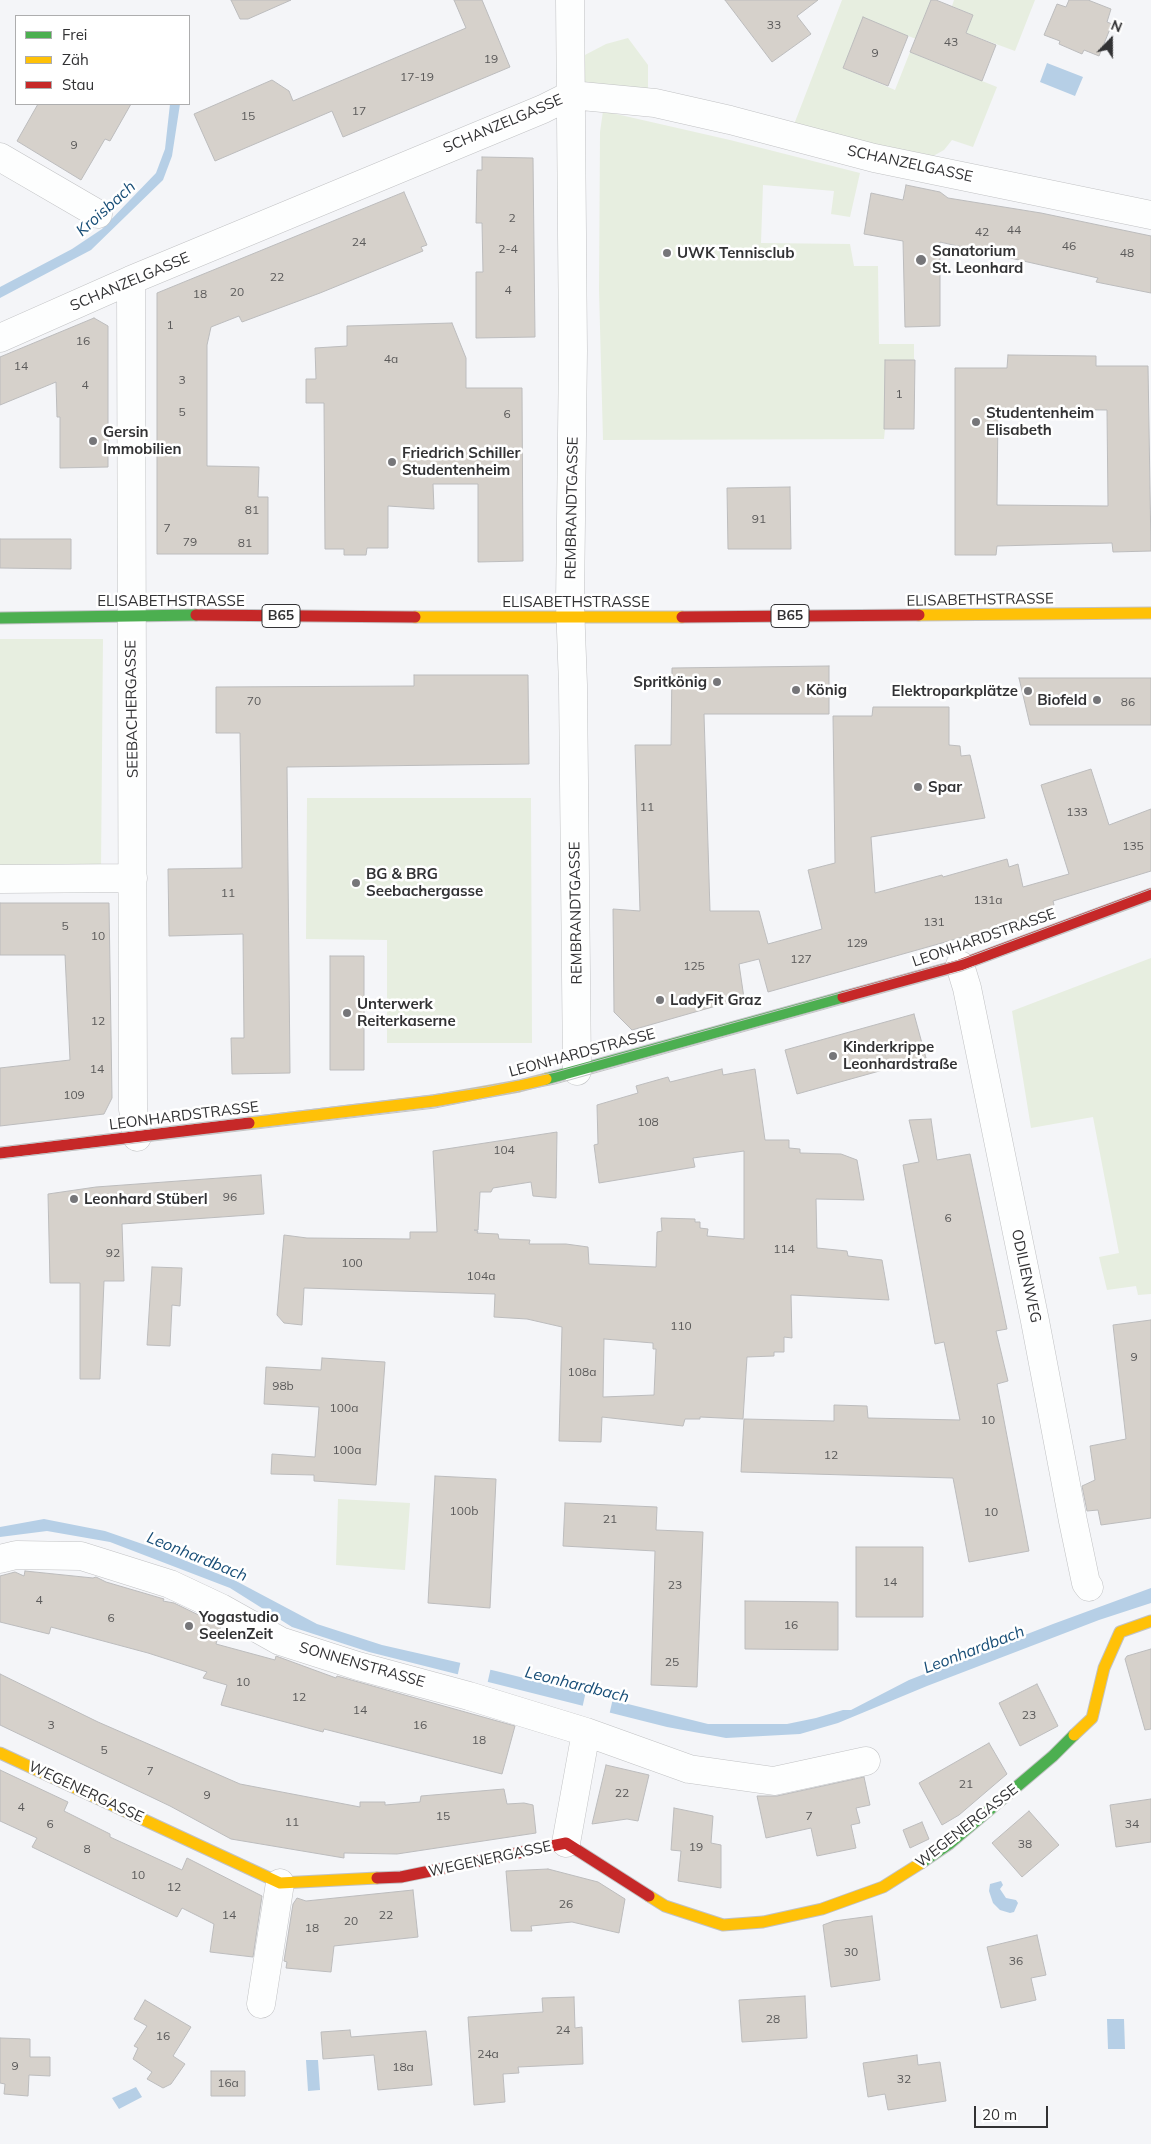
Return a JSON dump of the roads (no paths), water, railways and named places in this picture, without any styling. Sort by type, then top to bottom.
[{"type":"street","name":"REMBRANDTGASSE","points":[[570,0],[573,379],[570,618],[574,685],[577,1072]]},
{"type":"street","name":"SCHANZELGASSE","points":[[0,338],[131,280],[571,95],[655,103],[730,120],[874,158],[1151,215]]},
{"type":"street","points":[[0,158],[98,214]]},
{"type":"street","name":"SEEBACHERGASSE","points":[[131,280],[131,615],[134,878],[133,1109],[137,1137]]},
{"type":"street","name":"ELISABETHSTRASSE","points":[[0,618],[131,615],[570,618],[1151,613]]},
{"type":"street","points":[[0,879],[134,878]]},
{"type":"street","name":"LEONHARDSTRASSE","points":[[0,1153],[434,1101],[519,1086],[577,1072],[960,965],[1151,894]]},
{"type":"street","name":"ODILIENWEG","points":[[960,965],[967,988],[1035,1322],[1073,1521],[1086,1583],[1089,1587]]},
{"type":"street","name":"SONNENSTRASSE","points":[[0,1559],[16,1556],[81,1556],[170,1584],[221,1608],[280,1641],[358,1666],[469,1696],[586,1732],[689,1769],[774,1781],[866,1761]]},
{"type":"street","name":"WEGENERGASSE","points":[[0,1752],[280,1883],[401,1877],[566,1843],[666,1906],[723,1925],[781,1918],[822,1909],[883,1888],[949,1844],[1054,1756],[1092,1718],[1104,1668],[1120,1632],[1151,1621]]},
{"type":"street","points":[[566,1843],[586,1732]]},
{"type":"street","points":[[261,2004],[280,1883]]},
{"type":"water","points":[[1047,63],[1083,77],[1075,96],[1040,82]]},
{"type":"water","name":"Kroisbach","points":[[170,105],[180,105],[172,156],[163,180],[91,250],[0,298],[0,287],[72,249],[102,229],[156,173],[165,149]]},
{"type":"water","name":"Leonhardbach","points":[[44,1519],[105,1531],[154,1548],[236,1581],[317,1624],[382,1645],[496,1671],[708,1724],[787,1724],[843,1710],[851,1710],[909,1680],[1151,1588],[1151,1603],[1099,1620],[927,1686],[838,1723],[800,1734],[726,1738],[667,1727],[369,1652],[292,1627],[230,1588],[110,1542],[47,1531],[0,1537],[0,1527]]},
{"type":"water","points":[[1001,1881],[1003,1885],[1000,1889],[1006,1898],[1016,1900],[1018,1903],[1014,1912],[1010,1913],[1000,1910],[993,1903],[989,1891],[990,1884]]},
{"type":"water","points":[[1107,2019],[1124,2019],[1125,2049],[1108,2049]]},
{"type":"water","points":[[306,2060],[318,2060],[320,2090],[308,2091]]},
{"type":"water","points":[[136,2087],[142,2097],[119,2109],[112,2098]]},
{"type":"tram line","points":[[0,1147],[431,1095],[486,1087],[556,1072],[963,959],[1151,889]]},
{"type":"tram line","points":[[0,1159],[435,1108],[555,1084],[962,971],[1151,901]]},
{"type":"place","name":"UWK Tennisclub","points":[[667,253]]},
{"type":"place","name":"Sanatorium St. Leonhard","points":[[921,260]]},
{"type":"place","name":"Studentenheim Elisabeth","points":[[976,422]]},
{"type":"place","name":"Gersin Immobilien","points":[[93,441]]},
{"type":"place","name":"Friedrich Schiller Studentenheim","points":[[392,462]]},
{"type":"place","name":"Spritkönig","points":[[717,682]]},
{"type":"place","name":"König","points":[[796,690]]},
{"type":"place","name":"Elektroparkplätze","points":[[1028,691]]},
{"type":"place","name":"Biofeld","points":[[1097,700]]},
{"type":"place","name":"Spar","points":[[918,787]]},
{"type":"place","name":"BG & BRG Seebachergasse","points":[[356,883]]},
{"type":"place","name":"LadyFit Graz","points":[[660,1000]]},
{"type":"place","name":"Unterwerk Reiterkaserne","points":[[347,1013]]},
{"type":"place","name":"Kinderkrippe Leonhardstraße","points":[[833,1056]]},
{"type":"place","name":"Leonhard Stüberl","points":[[74,1199]]},
{"type":"place","name":"Yogastudio SeelenZeit","points":[[189,1626]]}]
